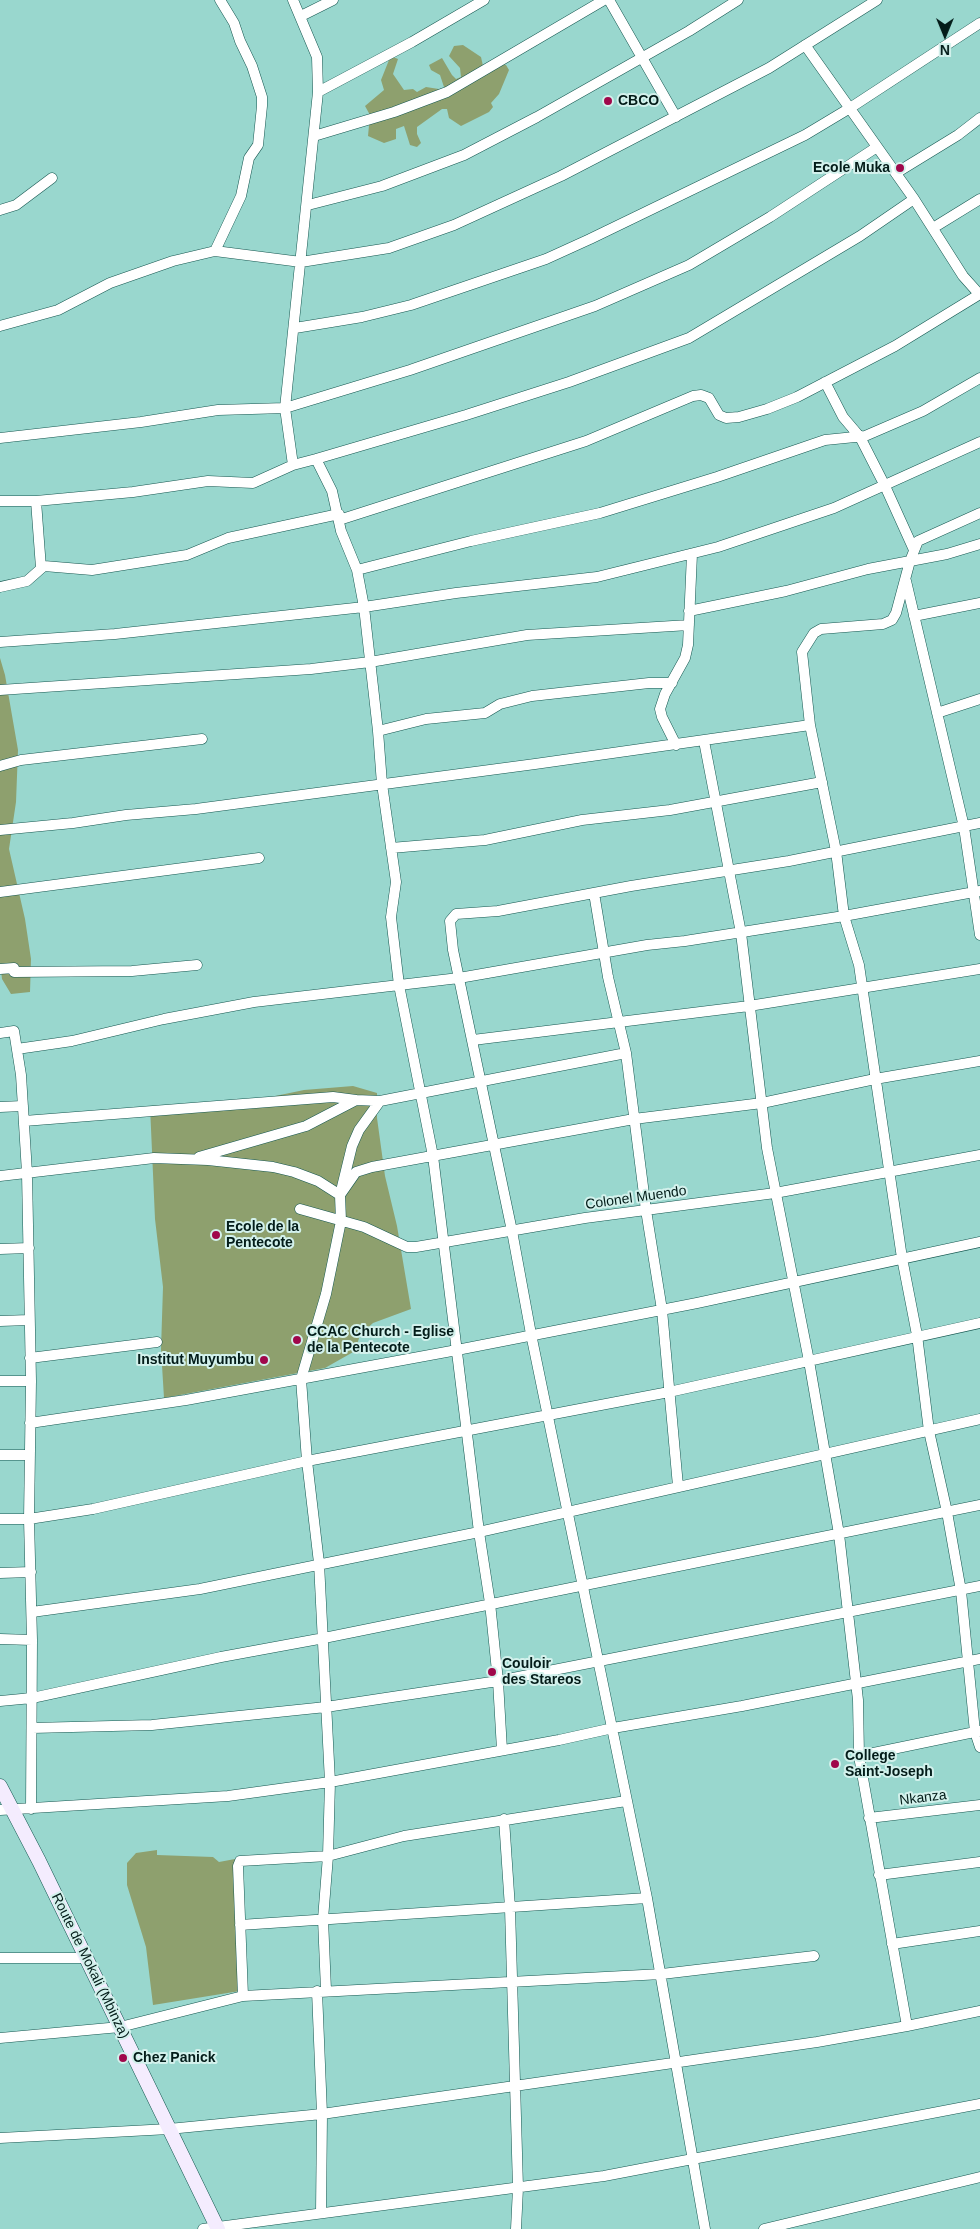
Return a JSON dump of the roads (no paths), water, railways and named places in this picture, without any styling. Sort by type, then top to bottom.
[{"type":"street","points":[[215,251],[241,196],[249,158],[258,145],[262,106],[262,97],[252,66],[234,23],[220,0]]},
{"type":"street","points":[[293,0],[317,58],[318,92],[308,205],[285,408],[293,465]]},
{"type":"street","points":[[301,16],[333,0]]},
{"type":"street","points":[[318,92],[412,42],[484,0]]},
{"type":"street","points":[[314,136],[394,112],[446,92],[604,0]]},
{"type":"street","points":[[609,0],[676,116]]},
{"type":"street","points":[[308,205],[382,186],[464,155],[537,117],[690,31],[738,0]]},
{"type":"street","points":[[0,326],[58,310],[110,283],[173,261],[215,251],[301,262],[389,248],[454,226],[561,176],[769,68],[878,0]]},
{"type":"street","points":[[295,328],[362,318],[411,305],[546,259],[590,240],[805,135],[850,108],[980,23]]},
{"type":"street","points":[[0,587],[27,581],[41,568],[47,566],[92,570],[187,555],[228,538],[339,517],[586,441],[693,396],[701,395],[709,398],[720,415],[726,418],[739,417],[797,397],[911,337],[979,294],[958,268],[914,199],[805,45]]},
{"type":"street","points":[[896,173],[958,135],[980,118]]},
{"type":"street","points":[[0,438],[141,422],[209,411],[285,408],[410,370],[595,306],[690,265],[770,217],[877,147]]},
{"type":"street","points":[[0,210],[16,205],[52,178]]},
{"type":"street","points":[[0,500],[36,501],[133,492],[203,481],[253,483],[293,465],[466,415],[569,382],[689,338],[860,236],[914,199]]},
{"type":"street","points":[[933,228],[980,199]]},
{"type":"street","points":[[357,570],[471,541],[600,513],[717,477],[825,440],[860,437],[923,410],[980,378]]},
{"type":"street","points":[[825,382],[843,417],[860,437],[914,550]]},
{"type":"street","points":[[0,642],[114,634],[364,607],[456,593],[597,577],[692,554],[834,508],[980,442]]},
{"type":"street","points":[[316,459],[332,491],[344,539],[357,570],[364,607],[382,784],[396,882],[392,917],[399,985],[433,1156],[478,1532],[490,1603],[498,1681],[502,1750]]},
{"type":"street","points":[[36,501],[41,568]]},
{"type":"street","points":[[980,513],[918,541],[910,561],[896,613],[892,620],[883,624],[821,629],[814,633],[802,652],[810,725],[836,851],[844,916],[854,943],[863,987],[902,1258],[917,1335],[930,1431],[961,1591],[968,1662],[980,1747]]},
{"type":"street","points":[[689,611],[786,591],[832,577],[947,554],[980,544]]},
{"type":"street","points":[[676,744],[660,710],[665,694],[685,658],[689,625],[692,554]]},
{"type":"street","points":[[905,579],[964,827],[976,892],[980,935]]},
{"type":"street","points":[[914,616],[980,603]]},
{"type":"street","points":[[0,690],[311,669],[370,662],[527,636],[689,625]]},
{"type":"street","points":[[378,731],[426,719],[485,712],[500,704],[532,696],[649,683],[672,683]]},
{"type":"street","points":[[936,713],[980,699]]},
{"type":"street","points":[[0,830],[196,809],[810,725]]},
{"type":"street","points":[[0,766],[21,760],[202,739]]},
{"type":"street","points":[[704,740],[742,933],[767,1148],[809,1361],[839,1534],[858,1700],[859,1756],[868,1818],[907,2026]]},
{"type":"street","points":[[391,848],[485,840],[582,820],[670,810],[715,800],[822,782]]},
{"type":"street","points":[[705,2229],[662,1974],[459,978],[450,921],[456,914],[498,911],[836,851],[980,823]]},
{"type":"street","points":[[0,892],[259,858]]},
{"type":"street","points":[[17,1049],[72,1041],[164,1019],[254,1002],[459,978],[603,953],[742,933],[976,892]]},
{"type":"street","points":[[594,893],[603,953],[626,1054],[646,1210],[662,1310],[678,1486]]},
{"type":"street","points":[[0,969],[132,971],[197,965]]},
{"type":"street","points":[[472,1040],[749,1006],[980,969]]},
{"type":"street","points":[[0,1033],[14,1031],[23,1106],[27,1173],[31,1381],[29,1519],[32,1612],[31,1809]]},
{"type":"street","points":[[24,1121],[324,1098],[380,1101],[480,1080],[626,1054]]},
{"type":"street","points":[[340,1195],[356,1172],[363,1169],[494,1143],[634,1119],[762,1103],[875,1079],[980,1061]]},
{"type":"street","points":[[189,1159],[306,1126],[356,1100]]},
{"type":"street","points":[[321,2213],[323,1918],[328,1856],[330,1782],[319,1563],[306,1461],[301,1379],[326,1294],[341,1220],[340,1195],[352,1146],[359,1130],[380,1101]]},
{"type":"street","points":[[0,1107],[23,1106]]},
{"type":"street","name":"Colonel Muendo","points":[[300,1209],[341,1220],[390,1237],[407,1247],[646,1210],[775,1193],[980,1155]]},
{"type":"street","points":[[0,1176],[145,1159],[189,1159],[273,1167],[294,1172],[318,1181],[340,1195]]},
{"type":"street","points":[[30,1423],[186,1400],[457,1350],[794,1283],[980,1242]]},
{"type":"street","points":[[0,1249],[29,1248]]},
{"type":"street","points":[[0,1320],[29,1320]]},
{"type":"street","points":[[0,1519],[29,1519],[92,1509],[306,1461],[467,1432],[669,1392],[917,1335],[980,1323]]},
{"type":"street","points":[[30,1358],[157,1342]]},
{"type":"street","points":[[0,1381],[31,1381]]},
{"type":"street","points":[[32,1612],[200,1588],[478,1532],[980,1419]]},
{"type":"street","points":[[0,1455],[30,1455]]},
{"type":"street","points":[[0,1701],[32,1698],[221,1657],[324,1638],[980,1505]]},
{"type":"street","points":[[0,1573],[31,1572]]},
{"type":"street","points":[[32,1728],[152,1725],[326,1707],[498,1681],[980,1586]]},
{"type":"street","points":[[0,1639],[32,1640]]},
{"type":"street","points":[[7,1810],[228,1796],[330,1782],[980,1659]]},
{"type":"street","points":[[859,1756],[978,1731]]},
{"type":"street","name":"Route de Mokali (Mbinza)","points":[[0,1786],[7,1810],[86,1958],[217,2228]]},
{"type":"street","points":[[243,1996],[238,1866],[240,1861],[328,1856],[404,1836],[626,1801]]},
{"type":"street","name":"Nkanza","points":[[868,1818],[980,1805]]},
{"type":"street","points":[[504,1819],[510,1908],[510,1981],[518,2188],[516,2229]]},
{"type":"street","points":[[879,1875],[980,1862]]},
{"type":"street","points":[[240,1925],[647,1898]]},
{"type":"street","points":[[892,1944],[980,1931]]},
{"type":"street","points":[[0,2038],[120,2027],[243,1996],[322,1990],[662,1974],[814,1956]]},
{"type":"street","points":[[0,1958],[86,1958]]},
{"type":"street","points":[[0,2138],[169,2128],[322,2114],[817,2042],[907,2026],[980,2010]]},
{"type":"street","points":[[202,2229],[604,2176],[980,2104]]},
{"type":"street","points":[[764,2229],[980,2177]]},
{"type":"place","name":"CBCO","points":[[608,101]]},
{"type":"place","name":"Ecole Muka","points":[[900,168]]},
{"type":"place","name":"Ecole de la Pentecote","points":[[216,1235]]},
{"type":"place","name":"CCAC Church - Eglise de la Pentecote","points":[[297,1340]]},
{"type":"place","name":"Institut Muyumbu","points":[[264,1360]]},
{"type":"place","name":"Couloir des Stareos","points":[[492,1672]]},
{"type":"place","name":"College Saint-Joseph","points":[[835,1764]]},
{"type":"place","name":"Chez Panick","points":[[123,2058]]}]
